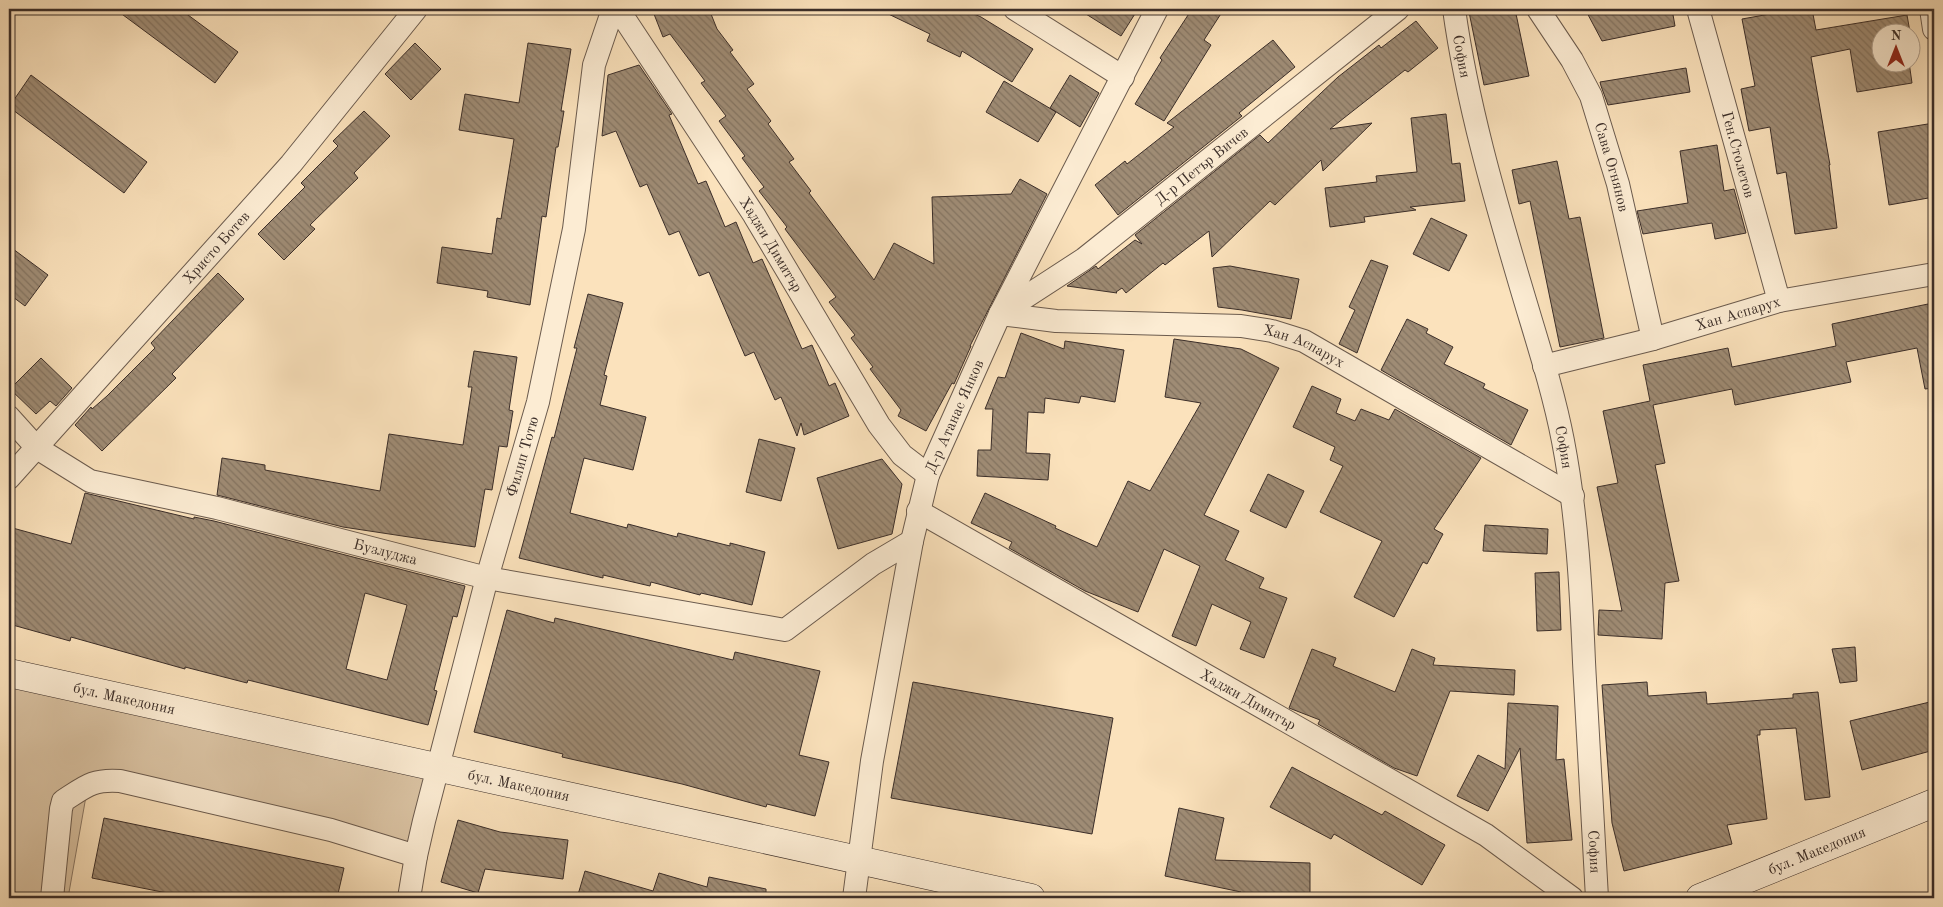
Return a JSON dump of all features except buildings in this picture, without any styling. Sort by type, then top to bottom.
[{"type":"street","name":"Христо Ботев","points":[[9,478],[307,145],[416,9]]},
{"type":"street","name":"Филип Тотю","points":[[409,898],[416,856],[487,578],[540,393],[574,229],[594,65],[613,9]]},
{"type":"street","name":"Хаджи Димитър","points":[[618,9],[754,215],[879,425],[902,455],[928,475]]},
{"type":"street","points":[[1014,9],[1123,77]]},
{"type":"street","name":"Д-р Атанас Янков","points":[[854,898],[873,752],[918,510],[928,475],[1000,314],[1157,9]]},
{"type":"street","name":"Д-р Петър Вичев","points":[[1000,314],[1084,259],[1398,9]]},
{"type":"street","name":"София","points":[[1454,9],[1457,35],[1475,114],[1508,245],[1544,366],[1562,438],[1573,496],[1582,593],[1597,898]]},
{"type":"street","name":"Сава Огнянов","points":[[1538,9],[1572,60],[1592,96],[1618,184],[1653,339]]},
{"type":"street","name":"Ген.Столетов","points":[[1698,9],[1779,301]]},
{"type":"street","points":[[1931,9],[1934,29]]},
{"type":"street","name":"Хан Аспарух","points":[[1544,366],[1653,339],[1779,301],[1934,274]]},
{"type":"street","name":"Хан Аспарух","points":[[1000,314],[1056,321],[1241,326],[1272,331],[1304,341],[1573,496]]},
{"type":"street","name":"Бузлуджа","points":[[9,417],[37,448],[90,481],[217,508],[487,578],[785,630],[873,564],[912,541]]},
{"type":"street","name":"Хаджи Димитър","points":[[918,510],[1486,835],[1572,898]]},
{"type":"street","name":"бул. Македония","points":[[9,673],[1030,898]]},
{"type":"street","points":[[52,898],[63,801],[88,785],[104,780],[120,781],[331,830],[416,856]]},
{"type":"street","name":"бул. Македония","points":[[1700,898],[1934,803]]},
{"type":"shaded area","points":[[9,673],[439,768],[416,856],[88,785],[68,898],[18,898],[9,879]]}]
